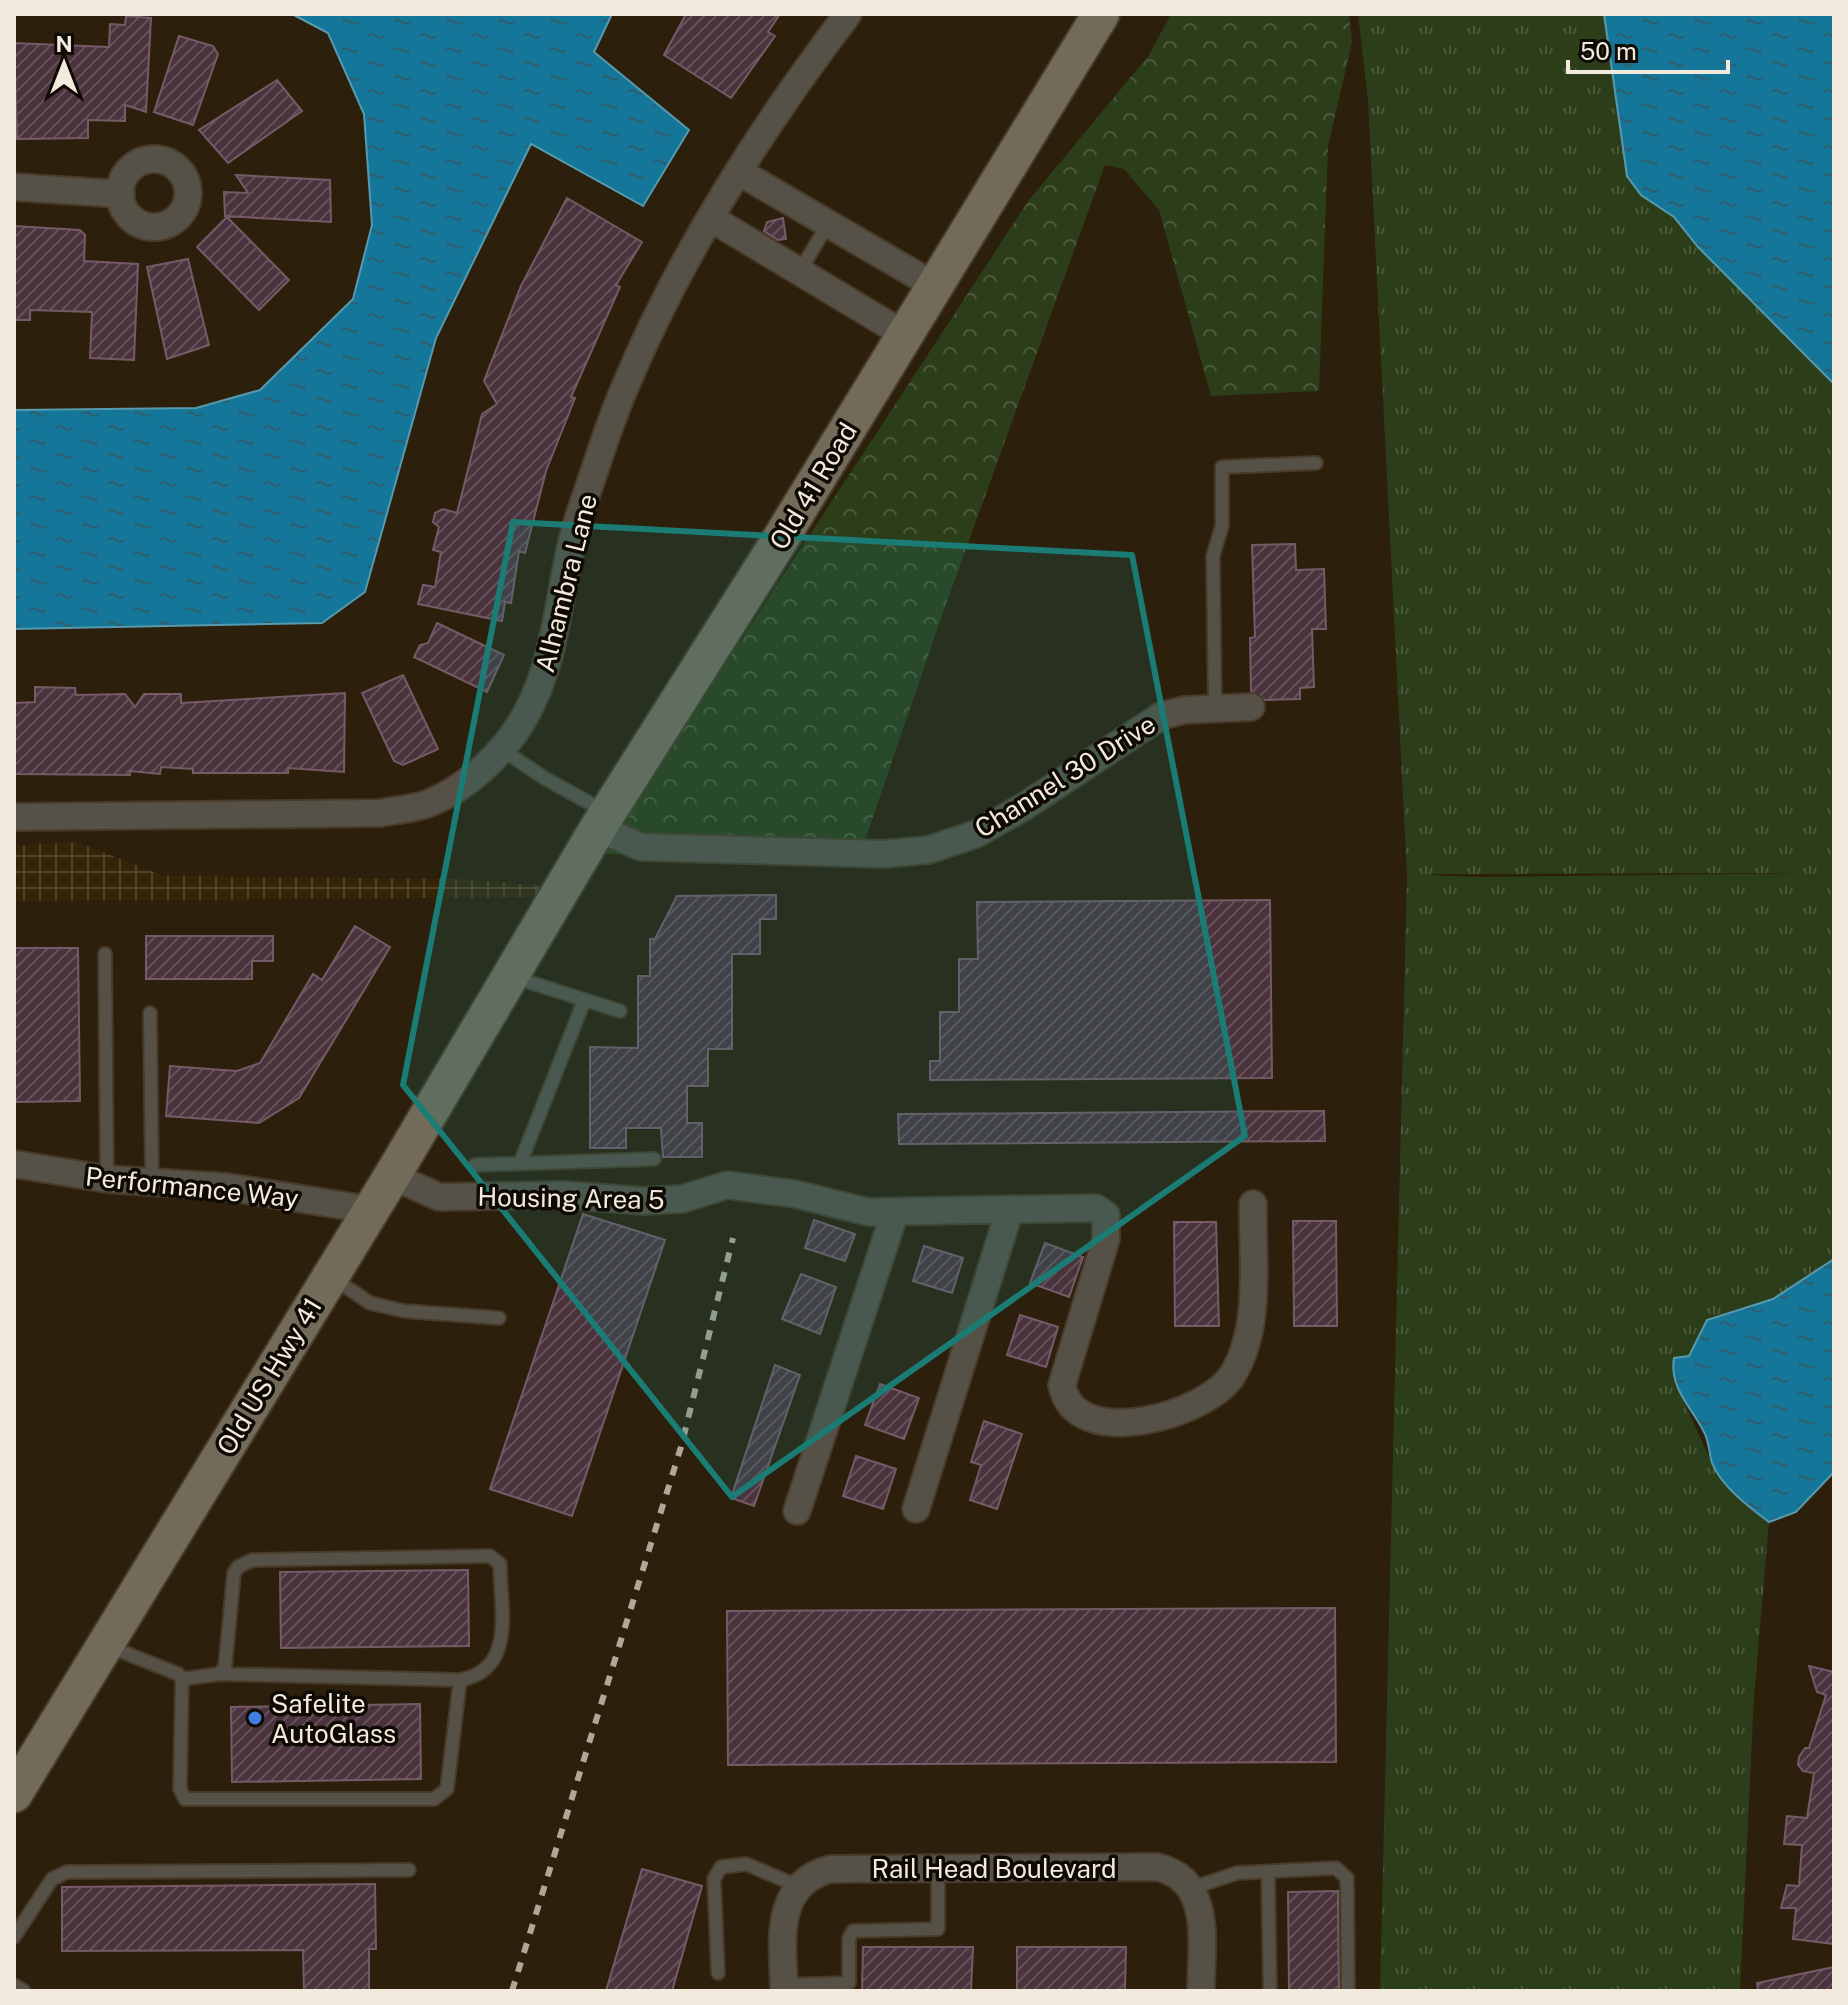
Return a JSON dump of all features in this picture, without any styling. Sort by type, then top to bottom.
[{"type":"street","name":"Alhambra Lane","points":[[14,817],[380,813],[426,805],[476,775],[525,717],[547,671],[558,597],[579,516],[624,389],[665,301],[741,173],[848,14]]},
{"type":"street","name":"Old 41 Road","points":[[516,966],[1101,14]]},
{"type":"street","points":[[741,173],[935,286]]},
{"type":"street","points":[[14,187],[121,194]]},
{"type":"street","points":[[712,219],[905,335]]},
{"type":"street","name":"Channel 30 Drive","points":[[603,820],[641,847],[882,854],[928,850],[976,834],[1025,806],[1161,716],[1251,707]]},
{"type":"street","name":"Old US Hwy 41","points":[[14,1794],[392,1176],[516,966]]},
{"type":"street","name":"Performance Way","points":[[14,1164],[107,1179],[227,1187],[371,1210]]},
{"type":"street","name":"Housing Area 5","points":[[392,1176],[439,1197],[564,1195],[644,1201],[682,1199],[727,1185],[795,1194],[846,1209],[895,1212],[1096,1208],[1106,1215],[1106,1239],[1062,1385],[1067,1402],[1078,1415],[1093,1421],[1116,1423],[1192,1406],[1224,1386],[1232,1375],[1249,1335],[1253,1204]]},
{"type":"street","points":[[916,1509],[1010,1209]]},
{"type":"street","points":[[797,1511],[895,1212]]},
{"type":"street","name":"Rail Head Boulevard","points":[[798,1886],[817,1872],[830,1869],[1157,1867],[1181,1876],[1192,1888]]},
{"type":"street","points":[[784,1988],[783,1922],[786,1905],[798,1886]]},
{"type":"street","points":[[1192,1888],[1201,1913],[1201,1991]]},
{"type":"lane","points":[[800,271],[828,224]]},
{"type":"lane","points":[[1215,709],[1213,556],[1222,526],[1222,467],[1316,463]]},
{"type":"lane","points":[[501,749],[603,820]]},
{"type":"lane","points":[[105,954],[107,1179]]},
{"type":"lane","points":[[516,966],[584,1001],[620,1011]]},
{"type":"lane","points":[[521,1161],[584,1001]]},
{"type":"lane","points":[[150,1013],[152,1182]]},
{"type":"lane","points":[[475,1165],[521,1161],[654,1159]]},
{"type":"lane","points":[[330,1276],[370,1303],[404,1311],[499,1318]]},
{"type":"lane","points":[[182,1679],[219,1674],[460,1680],[489,1668],[501,1650],[500,1564],[490,1556],[245,1563],[234,1573],[225,1667],[219,1674]]},
{"type":"lane","points":[[105,1645],[178,1674],[182,1679],[180,1789],[182,1796],[190,1800],[434,1799],[447,1789],[460,1680]]},
{"type":"lane","points":[[718,1973],[714,1879],[721,1867],[746,1864],[798,1886]]},
{"type":"lane","points":[[784,1988],[849,1983],[849,1938],[853,1931],[938,1929],[938,1868]]},
{"type":"lane","points":[[1192,1888],[1224,1875],[1336,1868],[1343,1872],[1347,1878],[1348,1991]]},
{"type":"lane","points":[[14,1937],[52,1879],[67,1872],[409,1870]]},
{"type":"lane","points":[[1268,1872],[1270,1991]]},
{"type":"lane","points":[[14,1985],[24,1991]]},
{"type":"highlighted area","points":[[513,522],[1132,555],[1245,1136],[732,1497],[403,1085]]},
{"type":"shaded area","points":[[77,842],[164,876],[454,879],[546,886],[537,897],[14,901],[14,846]]},
{"type":"green space","points":[[1171,14],[1349,14],[1352,42],[1328,146],[1319,391],[1211,396],[1159,210],[1124,169],[1105,165],[942,615],[863,846],[785,856],[601,854],[1029,200],[1149,55]]},
{"type":"green space","points":[[1358,14],[1834,14],[1834,1259],[1773,1299],[1707,1320],[1685,1404],[1713,1466],[1769,1522],[1754,1697],[1740,1991],[1380,1991],[1407,875],[1368,100]],"holes":[[[1821,873],[1473,877],[1432,874]]]},
{"type":"water","points":[[292,14],[612,14],[594,52],[689,130],[643,206],[531,144],[436,338],[365,592],[322,623],[14,629],[14,410],[196,408],[260,390],[353,299],[372,225],[364,114],[328,33]]},
{"type":"water","points":[[1604,14],[1834,14],[1834,384],[1698,247],[1674,217],[1641,195],[1627,176]]},
{"type":"water","points":[[1834,1259],[1834,1472],[1796,1512],[1769,1522],[1737,1496],[1716,1472],[1706,1436],[1678,1388],[1673,1369],[1674,1358],[1689,1356],[1707,1320],[1773,1299]]},
{"type":"building","points":[[686,14],[780,14],[768,32],[775,36],[731,98],[664,55]]},
{"type":"building","points":[[126,16],[151,18],[146,112],[125,105],[125,121],[88,120],[88,138],[17,139],[14,43],[109,47],[110,24],[125,25]]},
{"type":"building","points":[[179,36],[213,46],[218,54],[193,125],[154,112]]},
{"type":"building","points":[[277,80],[302,111],[228,163],[199,130]]},
{"type":"building","points":[[236,175],[330,180],[331,222],[225,216],[224,192],[248,193]]},
{"type":"building","points":[[567,198],[642,242],[616,285],[620,287],[571,397],[575,398],[546,471],[525,553],[519,551],[511,603],[505,602],[502,621],[418,604],[423,585],[435,587],[441,552],[433,550],[439,527],[433,522],[435,513],[443,509],[457,513],[482,414],[497,404],[484,381],[521,286]]},
{"type":"building","points":[[227,217],[289,280],[259,310],[197,247]]},
{"type":"building","points":[[783,218],[786,239],[778,240],[764,231],[767,222]]},
{"type":"building","points":[[14,226],[80,230],[85,235],[84,261],[138,264],[134,360],[90,358],[92,312],[30,310],[30,320],[14,320]]},
{"type":"building","points":[[188,259],[209,345],[167,359],[147,267]]},
{"type":"building","points":[[1295,544],[1296,570],[1324,569],[1326,629],[1312,629],[1314,687],[1300,688],[1300,699],[1265,700],[1251,691],[1250,638],[1255,637],[1252,545]]},
{"type":"building","points":[[437,623],[504,655],[487,692],[414,657],[420,645],[428,643]]},
{"type":"building","points":[[403,675],[438,749],[403,765],[394,761],[362,693]]},
{"type":"building","points":[[35,687],[75,688],[76,695],[125,694],[135,707],[144,694],[181,694],[181,703],[345,693],[344,772],[288,768],[288,773],[193,773],[193,769],[161,767],[160,774],[130,771],[130,775],[14,774],[14,703],[35,702]]},
{"type":"building","points":[[776,895],[776,919],[760,919],[760,954],[732,954],[732,1049],[708,1049],[708,1086],[687,1086],[687,1123],[702,1123],[702,1157],[663,1157],[661,1128],[626,1128],[626,1148],[590,1148],[590,1047],[638,1048],[638,976],[650,976],[650,939],[655,939],[677,896]]},
{"type":"building","points":[[1270,900],[1272,1078],[930,1080],[930,1061],[940,1061],[940,1012],[959,1012],[959,959],[978,959],[977,902]]},
{"type":"building","points":[[355,926],[390,947],[299,1098],[259,1123],[166,1116],[170,1066],[237,1071],[260,1063],[313,974],[322,980]]},
{"type":"building","points":[[146,936],[273,936],[273,961],[252,961],[252,979],[146,979]]},
{"type":"building","points":[[14,948],[78,948],[80,1101],[14,1102]]},
{"type":"building","points":[[1324,1111],[1325,1141],[899,1144],[898,1114]]},
{"type":"building","points":[[583,1214],[665,1240],[572,1516],[490,1489]]},
{"type":"building","points":[[814,1220],[855,1234],[845,1261],[805,1248]]},
{"type":"building","points":[[1293,1221],[1336,1221],[1337,1326],[1294,1326]]},
{"type":"building","points":[[1174,1222],[1216,1222],[1219,1326],[1175,1326]]},
{"type":"building","points":[[1045,1243],[1083,1257],[1069,1297],[1030,1283]]},
{"type":"building","points":[[924,1246],[963,1258],[952,1293],[913,1281]]},
{"type":"building","points":[[801,1274],[836,1287],[820,1334],[782,1319]]},
{"type":"building","points":[[1020,1315],[1058,1327],[1046,1367],[1007,1355]]},
{"type":"building","points":[[775,1365],[800,1375],[754,1506],[731,1498]]},
{"type":"building","points":[[880,1384],[919,1398],[904,1439],[865,1425]]},
{"type":"building","points":[[984,1421],[1022,1434],[997,1509],[970,1500],[981,1465],[971,1462]]},
{"type":"building","points":[[856,1456],[896,1469],[883,1509],[843,1496]]},
{"type":"building","points":[[468,1570],[469,1646],[281,1648],[280,1572]]},
{"type":"building","points":[[1335,1608],[1336,1762],[728,1765],[727,1611]]},
{"type":"building","points":[[1809,1666],[1834,1672],[1834,1944],[1793,1939],[1796,1908],[1781,1908],[1787,1885],[1799,1886],[1802,1845],[1784,1844],[1787,1816],[1807,1818],[1814,1773],[1803,1771],[1798,1765],[1799,1757],[1805,1748],[1809,1748],[1826,1695],[1817,1692]]},
{"type":"building","points":[[420,1704],[421,1779],[232,1782],[231,1707]]},
{"type":"building","points":[[642,1869],[702,1886],[672,1991],[606,1991]]},
{"type":"building","points":[[375,1884],[376,1949],[369,1949],[369,1991],[304,1991],[303,1950],[62,1951],[62,1887]]},
{"type":"building","points":[[1338,1891],[1339,1991],[1289,1991],[1288,1892]]},
{"type":"building","points":[[863,1947],[973,1947],[971,1991],[862,1991]]},
{"type":"building","points":[[1017,1947],[1126,1947],[1125,1991],[1017,1991]]},
{"type":"building","points":[[1834,1967],[1834,1991],[1758,1991],[1757,1983]]},
{"type":"railway","points":[[512,1991],[681,1447],[733,1238]]},
{"type":"place","name":"Safelite AutoGlass","points":[[255,1718]]}]
